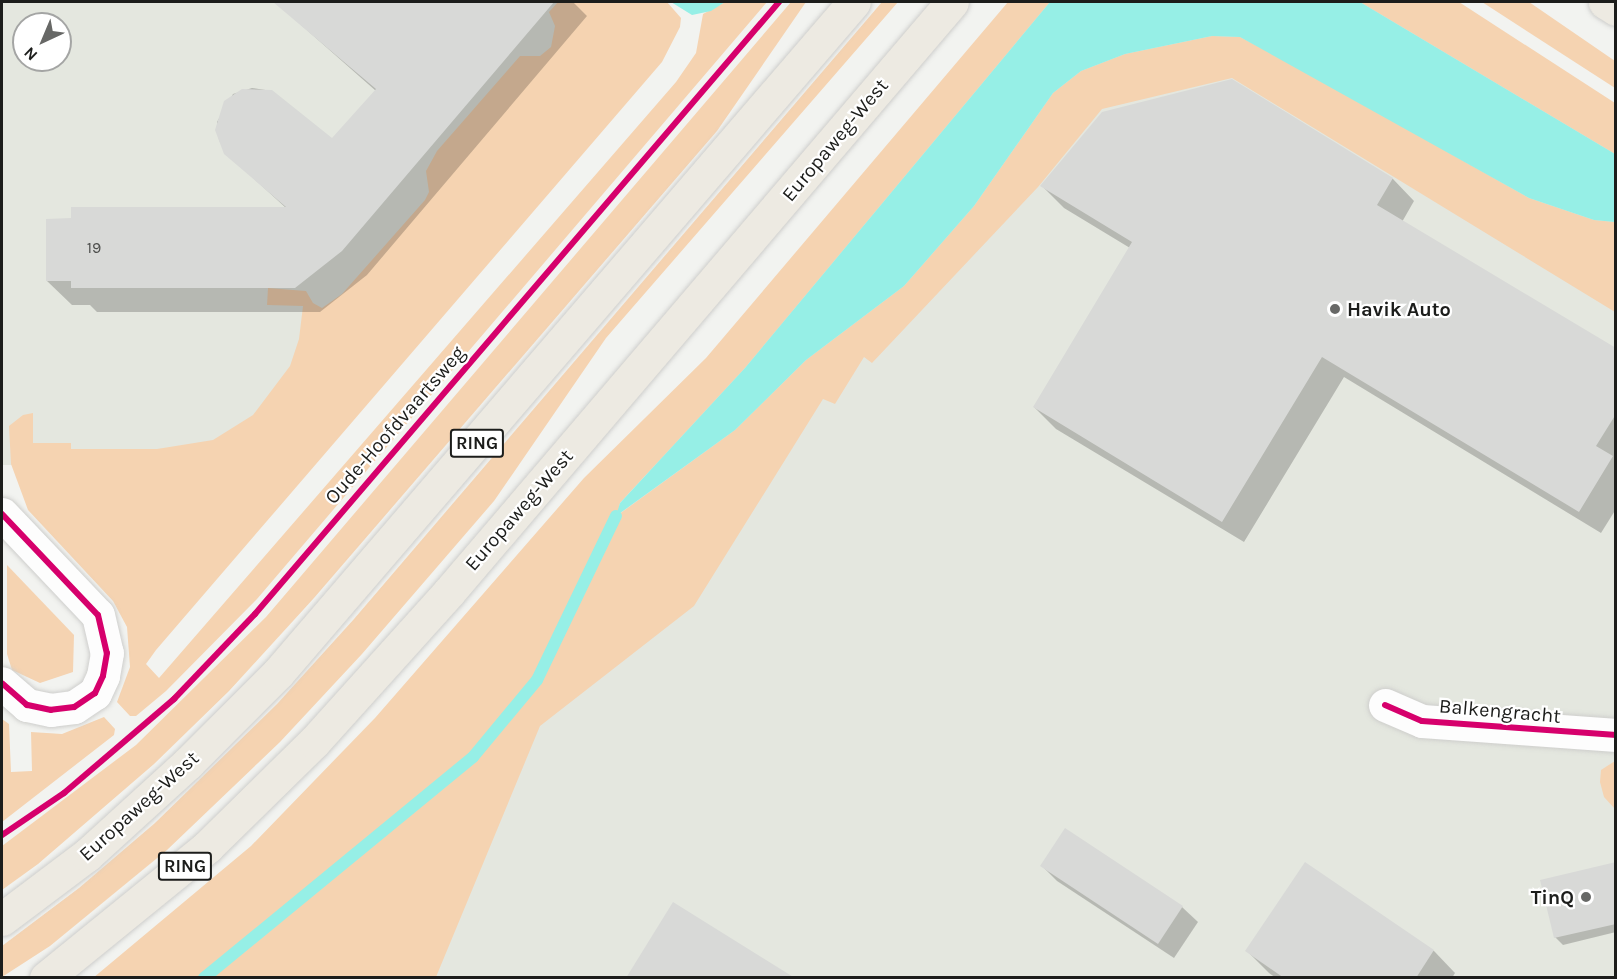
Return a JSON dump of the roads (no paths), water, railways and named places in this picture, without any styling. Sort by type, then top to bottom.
[{"type":"main road","name":"Europaweg-West","points":[[2,919],[87,855],[189,763],[278,673],[854,2]]},
{"type":"main road","name":"Europaweg-West","points":[[46,978],[137,908],[207,847],[314,742],[449,592],[952,2]]},
{"type":"main road","points":[[1605,2],[1616,9]]},
{"type":"street","points":[[2,514],[98,615],[107,652],[103,676],[95,693],[74,706],[51,710],[27,705],[2,683]]},
{"type":"street","name":"Balkengracht","points":[[1385,705],[1422,721],[1616,735]]},
{"type":"water","points":[[671,2],[725,2],[711,11],[692,15]]},
{"type":"water","points":[[1050,2],[1360,2],[1615,154],[1615,222],[1594,220],[1529,198],[1240,37],[1212,36],[1125,54],[1081,71],[1053,93],[974,206],[904,286],[806,360],[735,430],[616,516],[620,503],[745,368]]},
{"type":"waterway","points":[[204,978],[473,757],[537,680],[616,516]]},
{"type":"place","name":"Havik Auto","points":[[1335,309]]},
{"type":"place","name":"TinQ","points":[[1586,897]]}]
